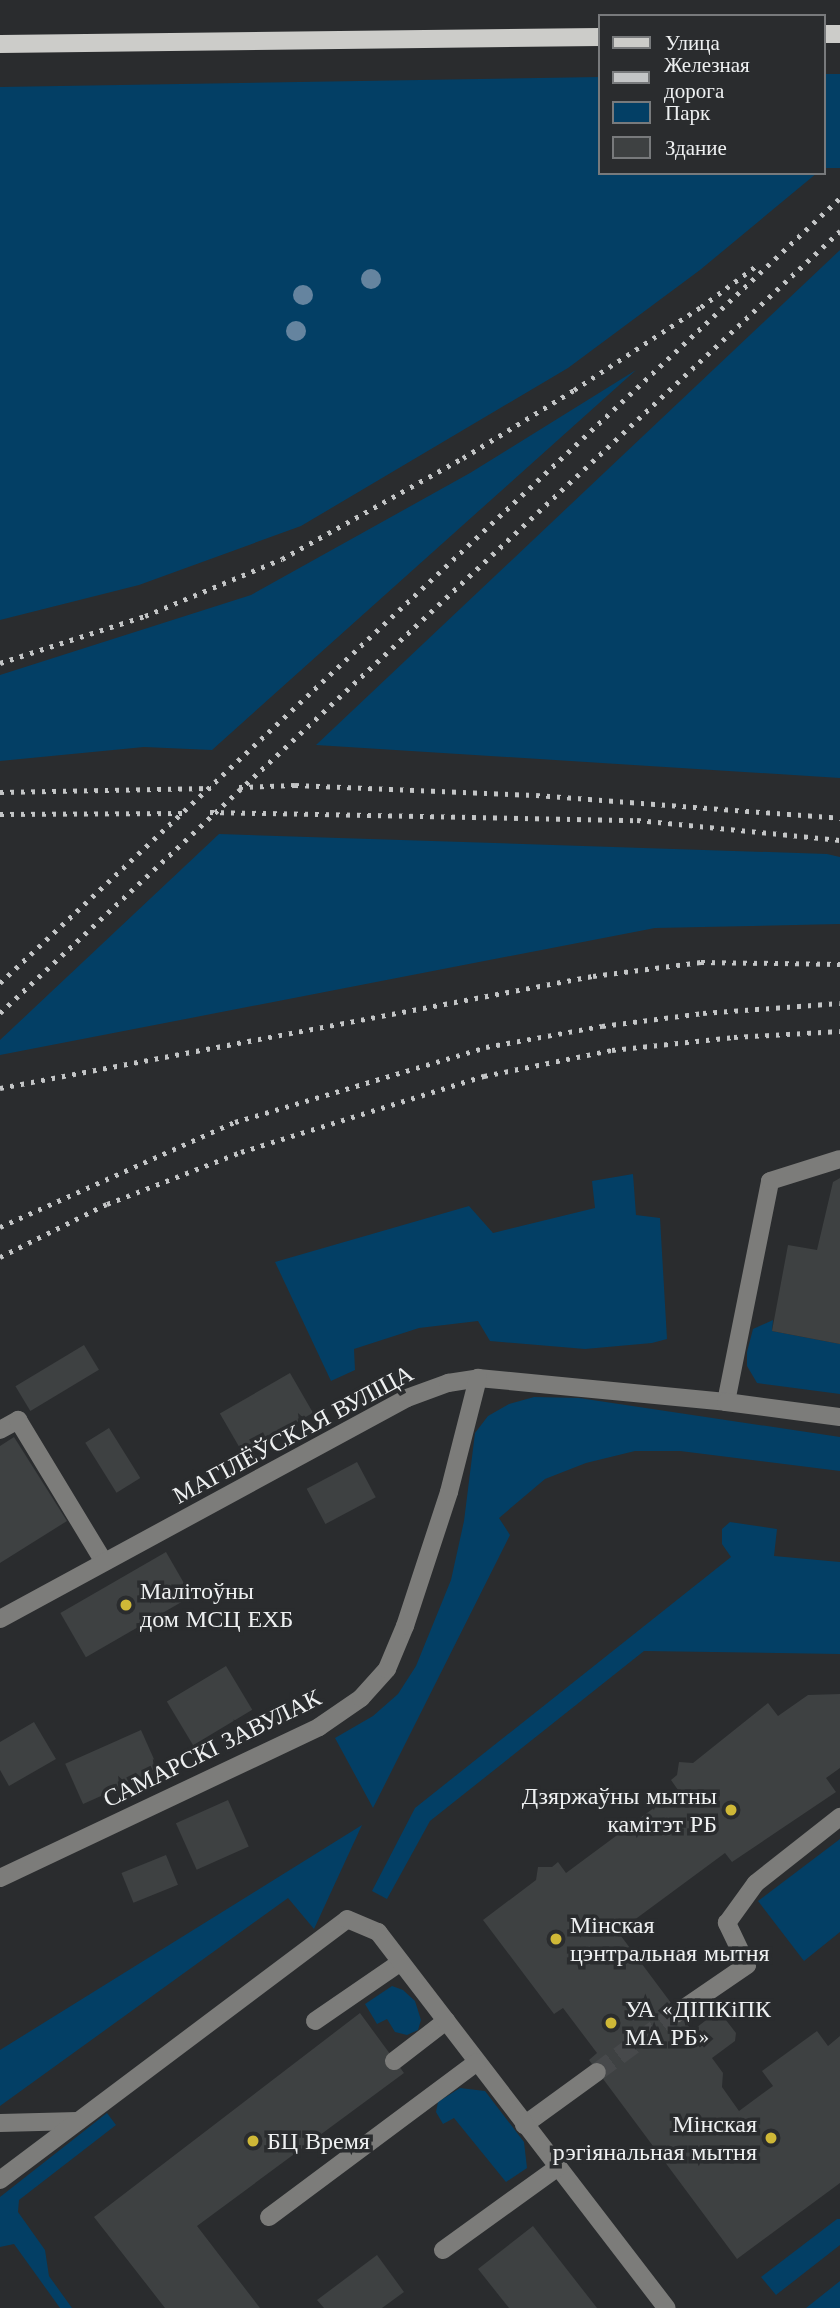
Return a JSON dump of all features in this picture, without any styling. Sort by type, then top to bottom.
[{"type":"main road","points":[[0,44],[598,37]]},
{"type":"street","points":[[726,1402],[771,1181],[840,1159]]},
{"type":"street","name":"МАГІЛЁЎСКАЯ ВУЛІЦА","points":[[0,1619],[407,1398],[447,1383],[478,1378],[726,1402],[840,1417]]},
{"type":"street","name":"САМАРСКІ ЗАВУЛАК","points":[[0,1878],[318,1727],[361,1698],[387,1669],[405,1626],[449,1492],[478,1378]]},
{"type":"street","points":[[0,1430],[18,1420],[104,1562]]},
{"type":"street","points":[[677,2013],[747,1965],[727,1923],[756,1883],[840,1817]]},
{"type":"street","points":[[0,2179],[347,1919],[378,1932],[666,2308]]},
{"type":"street","points":[[315,2021],[401,1962]]},
{"type":"street","points":[[394,2061],[446,2021]]},
{"type":"street","points":[[269,2217],[477,2062]]},
{"type":"street","points":[[524,2125],[597,2072]]},
{"type":"street","points":[[0,2123],[78,2121]]},
{"type":"street","points":[[443,2250],[558,2168]]},
{"type":"green space","points":[[826,74],[840,74],[840,168],[826,168]]},
{"type":"green space","points":[[598,77],[598,175],[815,175],[700,270],[568,368],[301,526],[139,585],[0,620],[0,87]]},
{"type":"green space","points":[[840,250],[840,778],[316,745]]},
{"type":"green space","points":[[636,370],[212,750],[144,747],[0,761],[0,675],[251,595],[470,473]]},
{"type":"green space","points":[[219,834],[827,854],[840,857],[840,924],[655,928],[0,1055],[0,1040]]},
{"type":"green space","points":[[633,1174],[636,1215],[660,1218],[667,1339],[652,1343],[585,1349],[490,1341],[478,1321],[419,1328],[354,1349],[355,1370],[331,1381],[275,1262],[469,1206],[493,1233],[595,1208],[592,1181]]},
{"type":"green space","points":[[773,1320],[772,1331],[840,1344],[840,1394],[757,1383],[747,1366],[747,1352],[753,1329]]},
{"type":"green space","points":[[534,1397],[579,1398],[840,1437],[840,1471],[680,1451],[635,1451],[586,1463],[545,1479],[499,1518],[510,1535],[373,1808],[335,1738],[373,1716],[398,1694],[416,1666],[451,1580],[464,1521],[475,1433],[488,1416],[509,1404]]},
{"type":"green space","points":[[730,1522],[777,1529],[774,1556],[840,1562],[840,1654],[644,1651],[430,1821],[387,1899],[372,1891],[415,1808],[731,1557],[722,1544],[722,1529]]},
{"type":"green space","points":[[362,1825],[314,1929],[288,1898],[0,2106],[0,2050]]},
{"type":"green space","points":[[840,1839],[840,1932],[804,1961],[758,1901]]},
{"type":"green space","points":[[392,1986],[403,1990],[415,2001],[421,2020],[418,2030],[407,2035],[395,2032],[387,2019],[377,2024],[365,2004]]},
{"type":"green space","points":[[460,2088],[485,2091],[524,2142],[527,2168],[506,2182],[454,2118],[443,2124],[436,2112],[438,2102]]},
{"type":"green space","points":[[107,2113],[116,2125],[19,2200],[18,2212],[45,2250],[49,2276],[72,2308],[60,2308],[14,2244],[0,2247],[0,2197]]},
{"type":"green space","points":[[840,2219],[840,2245],[776,2295],[761,2277]]},
{"type":"green space","points":[[840,2281],[840,2308],[806,2308]]},
{"type":"building","points":[[840,1178],[840,1344],[772,1331],[788,1245],[817,1250],[833,1182]]},
{"type":"building","points":[[84,1345],[99,1370],[30,1411],[15,1386]]},
{"type":"building","points":[[290,1373],[313,1413],[243,1453],[220,1414]]},
{"type":"building","points":[[109,1428],[140,1478],[117,1493],[85,1443]]},
{"type":"building","points":[[14,1437],[67,1521],[0,1563],[0,1446]]},
{"type":"building","points":[[357,1462],[376,1497],[325,1524],[307,1489]]},
{"type":"building","name":"Малітоўны дом МСЦ ЕХБ","points":[[166,1552],[192,1596],[86,1657],[60,1613]]},
{"type":"building","points":[[226,1666],[252,1710],[193,1745],[167,1702]]},
{"type":"building","points":[[840,1694],[840,1768],[826,1778],[836,1792],[732,1862],[725,1853],[618,1932],[692,2031],[714,2014],[722,2015],[736,2033],[735,2041],[712,2058],[723,2073],[722,2087],[739,2111],[773,2086],[762,2071],[817,2031],[828,2046],[840,2036],[840,2183],[737,2259],[589,2060],[597,2053],[563,2008],[554,2014],[483,1920],[536,1880],[538,1867],[552,1867],[558,1862],[566,1873],[678,1790],[671,1780],[677,1775],[679,1762],[693,1763],[768,1703],[778,1716],[808,1695]]},
{"type":"building","points":[[34,1722],[56,1759],[9,1786],[0,1770],[0,1742]]},
{"type":"building","points":[[141,1730],[159,1770],[83,1804],[65,1764]]},
{"type":"building","points":[[228,1800],[249,1847],[197,1870],[176,1823]]},
{"type":"building","points":[[166,1855],[178,1885],[133,1903],[121,1873]]},
{"type":"building","name":"БЦ Время","points":[[360,2013],[404,2073],[197,2226],[260,2308],[165,2308],[94,2217]]},
{"type":"building","points":[[533,2226],[597,2308],[509,2308],[478,2269]]},
{"type":"building","points":[[377,2255],[404,2292],[382,2308],[324,2308],[317,2300]]},
{"type":"tunnel","points":[[597,2072],[677,2013]]},
{"type":"railway","points":[[0,983],[840,198]]},
{"type":"railway","points":[[0,1013],[840,231]]},
{"type":"railway","points":[[0,663],[145,616],[282,559],[463,458],[574,390],[701,307],[759,264]]},
{"type":"railway","points":[[239,787],[295,785],[536,795],[840,818]]},
{"type":"railway","points":[[0,792],[211,788]]},
{"type":"railway","points":[[210,812],[637,820],[840,840]]},
{"type":"railway","points":[[0,814],[185,813]]},
{"type":"railway","points":[[0,1088],[593,976],[701,962],[840,964]]},
{"type":"railway","points":[[0,1227],[235,1122],[486,1047],[602,1026],[703,1013],[840,1003]]},
{"type":"railway","points":[[0,1257],[107,1204],[241,1152],[484,1076],[612,1050],[734,1037],[840,1031]]},
{"type":"place","name":"Малітоўны дом МСЦ ЕХБ","points":[[126,1605]]},
{"type":"place","name":"Дзяржаўны мытны камітэт РБ","points":[[731,1810]]},
{"type":"place","name":"Мінская цэнтральная мытня","points":[[556,1939]]},
{"type":"place","name":"УА «ДІПКіПК МА РБ»","points":[[611,2023]]},
{"type":"place","name":"Мінская рэгіянальная мытня","points":[[771,2138]]},
{"type":"place","name":"БЦ Время","points":[[253,2141]]}]
